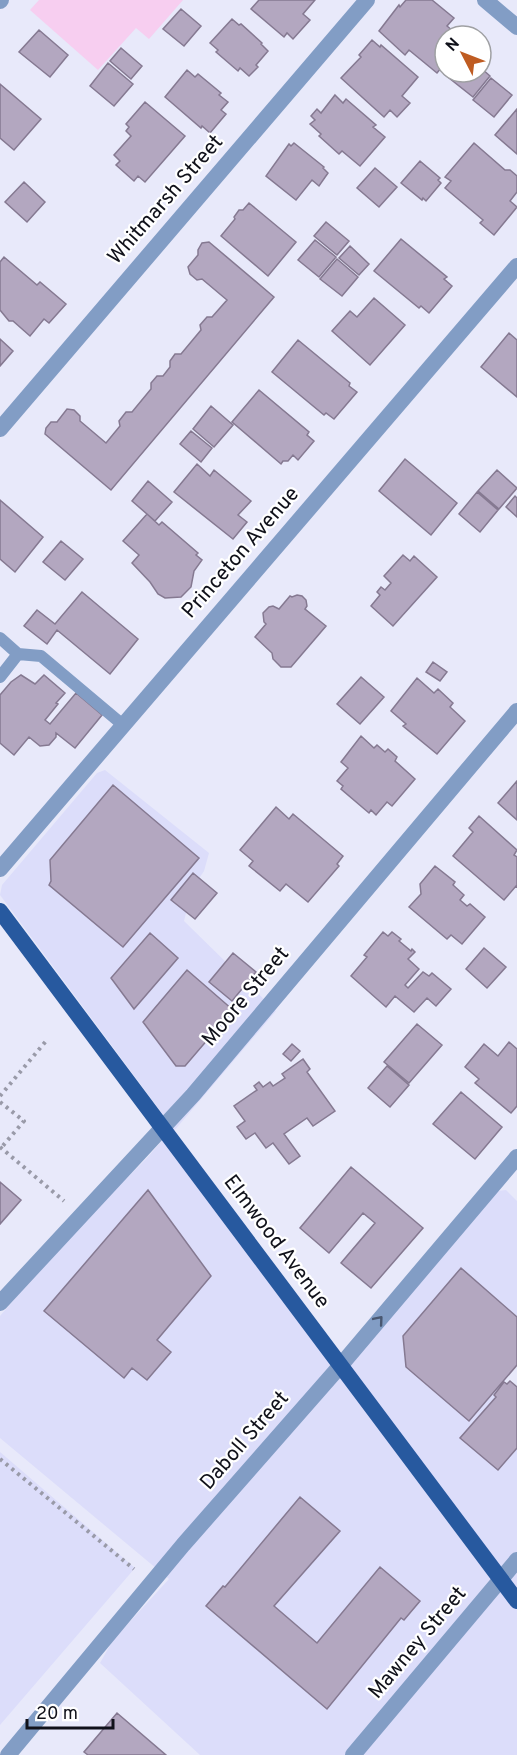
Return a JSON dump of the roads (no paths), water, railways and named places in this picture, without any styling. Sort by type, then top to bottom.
[{"type":"main road","name":"Elmwood Avenue","points":[[0,911],[517,1601]]},
{"type":"street","name":"Whitmarsh Street","points":[[0,429],[367,0]]},
{"type":"street","points":[[485,0],[517,27]]},
{"type":"street","name":"Princeton Avenue","points":[[0,869],[517,266]]},
{"type":"street","name":"Moore Street","points":[[0,1304],[193,1095],[517,711]]},
{"type":"street","name":"Daboll Street","points":[[8,1755],[183,1545],[341,1365],[517,1157]]},
{"type":"street","name":"Mawney Street","points":[[353,1755],[517,1560]]},
{"type":"lane","points":[[0,638],[18,654],[41,656],[123,725]]},
{"type":"lane","points":[[0,677],[18,654]]}]
